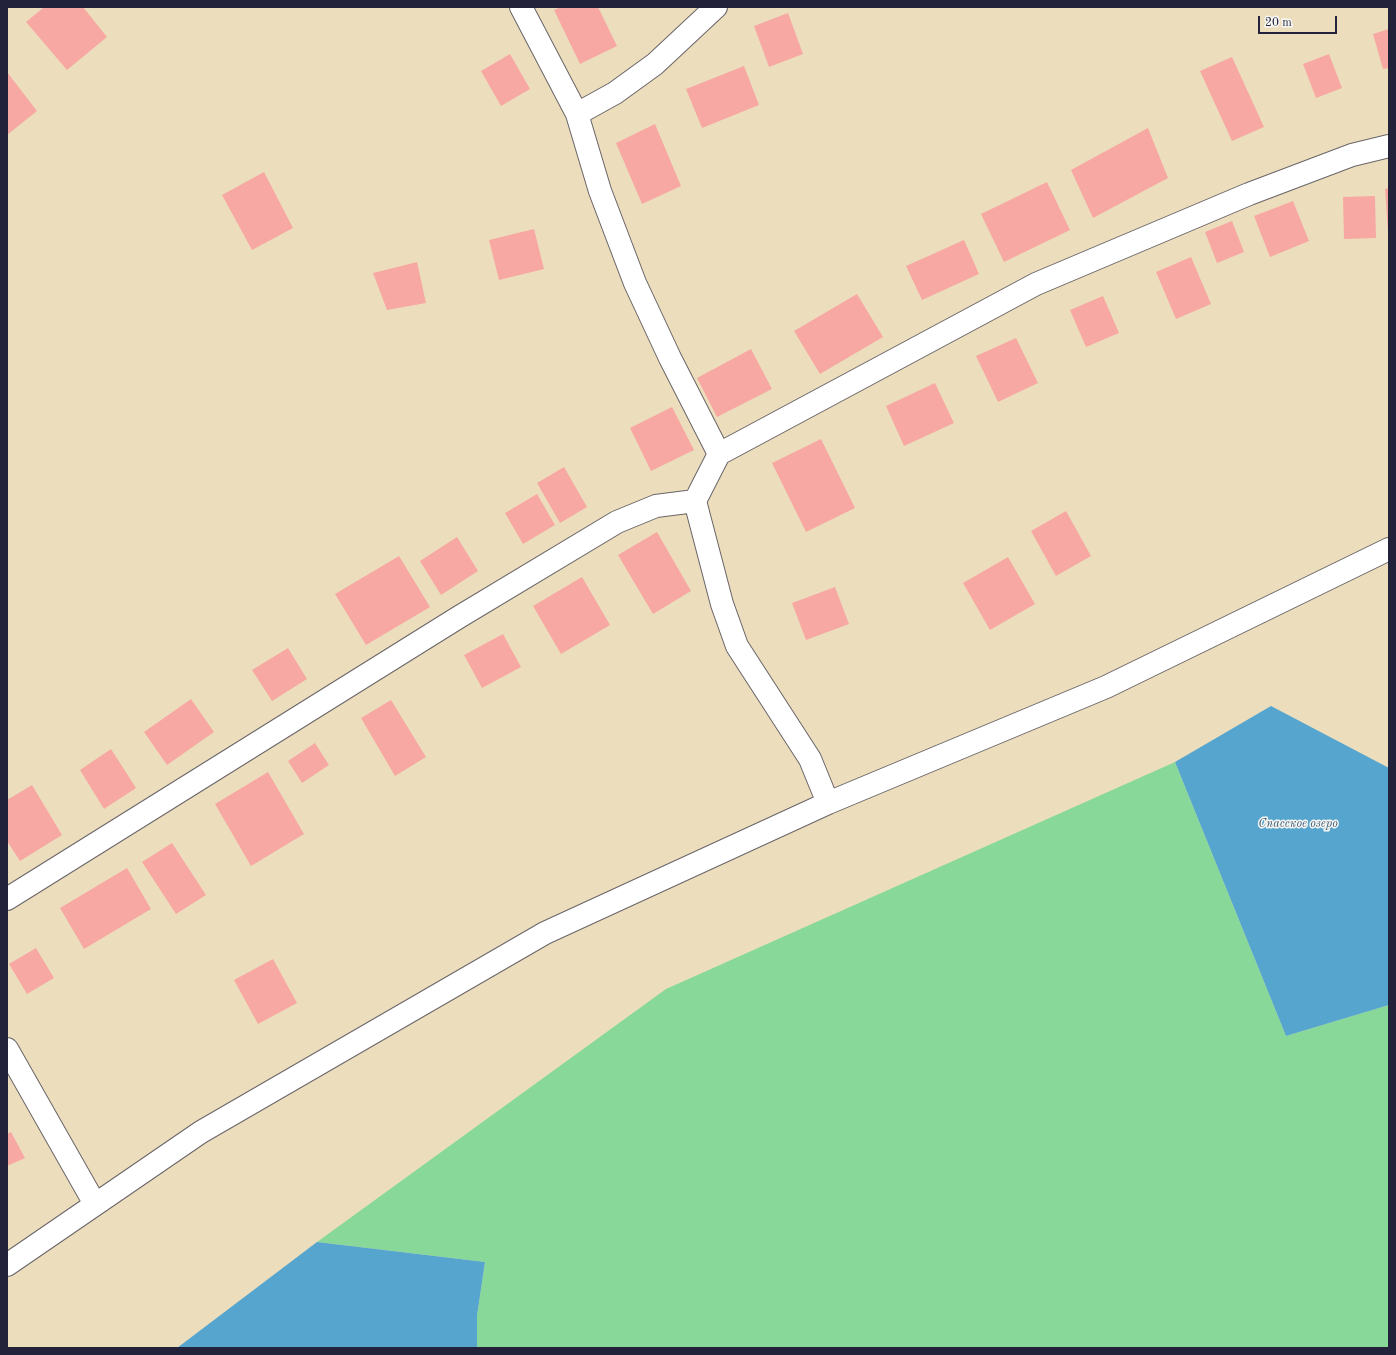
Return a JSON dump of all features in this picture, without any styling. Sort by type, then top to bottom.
[{"type":"street","points":[[521,7],[577,114],[600,191],[635,284],[670,358],[719,454]]},
{"type":"street","points":[[577,114],[615,93],[655,64],[716,7]]},
{"type":"street","points":[[828,803],[810,759],[737,646],[722,604],[695,501],[719,454],[1036,284],[1249,194],[1352,155],[1389,146]]},
{"type":"street","points":[[7,899],[459,617],[617,522],[656,506],[695,501]]},
{"type":"street","points":[[7,1265],[201,1132],[545,933],[828,803],[1106,687],[1389,549]]},
{"type":"street","points":[[7,1049],[95,1204]]},
{"type":"green space","points":[[1175,762],[1286,1036],[1389,1005],[1389,1348],[477,1348],[477,1316],[485,1262],[317,1242],[666,989]]},
{"type":"water","name":"Спасское озеро","points":[[1271,706],[1389,768],[1389,1005],[1286,1036],[1175,762]]},
{"type":"water","points":[[317,1242],[485,1262],[477,1316],[477,1348],[177,1348]]},
{"type":"building","points":[[44,7],[83,7],[107,37],[67,70],[26,22]]},
{"type":"building","points":[[561,7],[598,7],[617,46],[580,64],[554,10]]},
{"type":"building","points":[[788,13],[803,54],[769,67],[754,26]]},
{"type":"building","points":[[1389,29],[1389,68],[1383,69],[1373,34]]},
{"type":"building","points":[[510,54],[530,89],[501,106],[481,71]]},
{"type":"building","points":[[1329,54],[1342,88],[1316,98],[1303,64]]},
{"type":"building","points":[[1232,57],[1264,127],[1232,141],[1200,71]]},
{"type":"building","points":[[744,66],[759,105],[702,128],[686,89]]},
{"type":"building","points":[[7,72],[37,111],[7,135]]},
{"type":"building","points":[[655,124],[681,186],[642,204],[616,143]]},
{"type":"building","points":[[1148,128],[1168,178],[1093,218],[1071,170]]},
{"type":"building","points":[[264,172],[293,228],[252,250],[222,195]]},
{"type":"building","points":[[1047,182],[1070,230],[1004,262],[981,214]]},
{"type":"building","points":[[1389,188],[1389,232],[1388,232],[1385,189]]},
{"type":"building","points":[[1375,196],[1376,238],[1344,239],[1343,197]]},
{"type":"building","points":[[1293,201],[1309,241],[1270,257],[1254,216]]},
{"type":"building","points":[[1232,221],[1244,252],[1217,263],[1205,232]]},
{"type":"building","points":[[534,229],[544,269],[499,280],[489,240]]},
{"type":"building","points":[[964,240],[979,274],[922,300],[906,266]]},
{"type":"building","points":[[1191,257],[1211,304],[1176,319],[1156,272]]},
{"type":"building","points":[[417,262],[426,303],[387,310],[373,273]]},
{"type":"building","points":[[857,294],[883,337],[820,374],[794,331]]},
{"type":"building","points":[[1103,296],[1119,333],[1086,347],[1070,310]]},
{"type":"building","points":[[1016,338],[1038,383],[998,402],[976,356]]},
{"type":"building","points":[[751,349],[772,389],[717,417],[697,378]]},
{"type":"building","points":[[935,383],[954,423],[904,446],[886,406]]},
{"type":"building","points":[[672,407],[694,450],[651,471],[630,428]]},
{"type":"building","points":[[821,439],[855,508],[806,532],[772,463]]},
{"type":"building","points":[[564,467],[587,507],[560,523],[537,483]]},
{"type":"building","points":[[537,494],[555,525],[523,544],[505,513]]},
{"type":"building","points":[[1066,511],[1091,556],[1056,576],[1031,531]]},
{"type":"building","points":[[657,532],[691,591],[653,614],[618,555]]},
{"type":"building","points":[[457,537],[478,571],[441,595],[420,561]]},
{"type":"building","points":[[399,556],[430,607],[366,645],[335,594]]},
{"type":"building","points":[[1008,557],[1035,604],[990,630],[963,583]]},
{"type":"building","points":[[582,577],[610,625],[561,654],[533,606]]},
{"type":"building","points":[[835,587],[849,624],[806,640],[792,603]]},
{"type":"building","points":[[503,634],[521,667],[482,688],[464,655]]},
{"type":"building","points":[[288,648],[307,679],[272,701],[252,670]]},
{"type":"building","points":[[191,699],[214,732],[167,765],[144,732]]},
{"type":"building","points":[[391,700],[426,757],[395,776],[361,718]]},
{"type":"building","points":[[315,743],[329,765],[302,783],[288,761]]},
{"type":"building","points":[[111,749],[136,788],[104,809],[80,770]]},
{"type":"building","points":[[268,772],[304,834],[251,866],[215,804]]},
{"type":"building","points":[[32,785],[62,835],[20,861],[7,841],[7,800]]},
{"type":"building","points":[[172,843],[206,895],[176,914],[142,862]]},
{"type":"building","points":[[127,868],[151,909],[84,949],[60,908]]},
{"type":"building","points":[[36,948],[54,978],[27,994],[9,964]]},
{"type":"building","points":[[273,959],[297,1003],[258,1024],[234,980]]},
{"type":"building","points":[[11,1132],[25,1158],[7,1166],[7,1134]]}]
